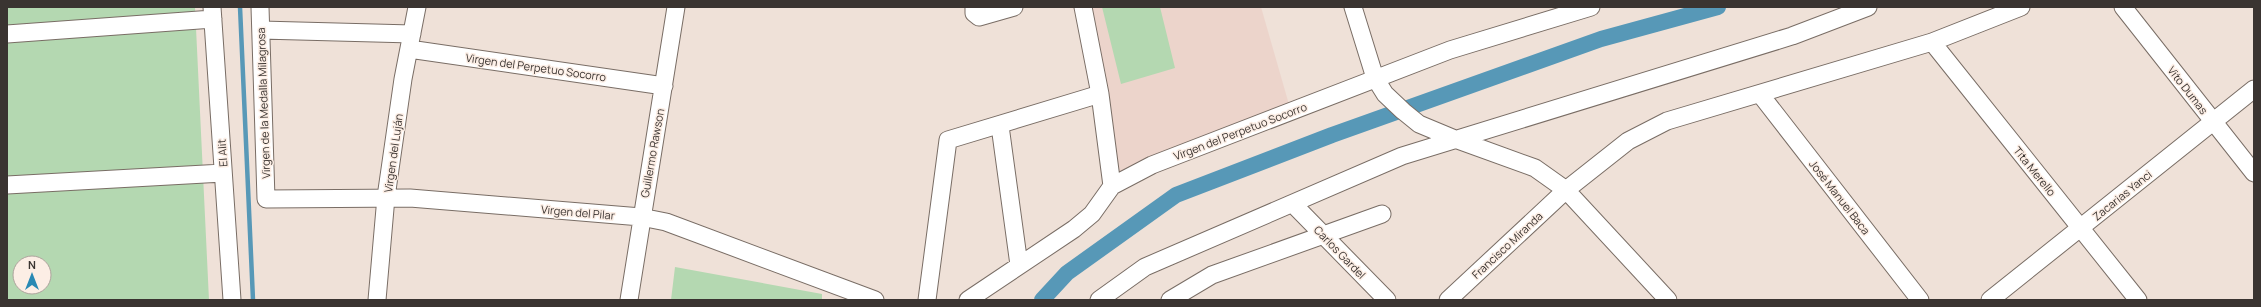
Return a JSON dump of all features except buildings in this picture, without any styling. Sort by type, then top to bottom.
[{"type":"street","name":"Virgen de la Medalla Milagrosa","points":[[260,7],[266,199]]},
{"type":"street","name":"Virgen del Luján","points":[[377,300],[386,197],[403,79],[417,7]]},
{"type":"street","name":"Guillermo Rawson","points":[[629,300],[676,7]]},
{"type":"street","points":[[977,12],[1014,7]]},
{"type":"street","points":[[1083,7],[1100,94],[1112,186]]},
{"type":"street","points":[[1353,7],[1374,78],[1385,94],[1403,111],[1419,124],[1455,139],[1535,168],[1566,190],[1668,300]]},
{"type":"street","name":"Virgen del Perpetuo Socorro","points":[[968,300],[1074,229],[1092,214],[1112,186],[1152,165],[1374,78],[1450,50],[1591,7]]},
{"type":"street","points":[[1098,300],[1146,268],[1402,156],[1792,36],[1868,7]]},
{"type":"street","name":"Francisco Miranda","points":[[1448,300],[1566,190],[1628,141],[1660,124],[1932,42],[2021,7]]},
{"type":"street","name":"Vito Dumas","points":[[2122,7],[2254,173]]},
{"type":"street","points":[[7,34],[212,13]]},
{"type":"street","name":"El Alit","points":[[212,13],[232,300]]},
{"type":"street","name":"Virgen del Perpetuo Socorro","points":[[261,30],[411,41],[664,86]]},
{"type":"street","name":"Tita Merello","points":[[1932,42],[2138,300]]},
{"type":"street","name":"Zacarias Yanci","points":[[1990,300],[2254,89]]},
{"type":"street","points":[[926,300],[948,140],[1000,126],[1100,94]]},
{"type":"street","name":"José Manuel Baca","points":[[1760,94],[1920,300]]},
{"type":"street","points":[[1000,126],[1019,265]]},
{"type":"street","points":[[7,185],[223,173]]},
{"type":"street","name":"Virgen del Pilar","points":[[266,199],[386,197],[641,218],[666,222],[875,300]]},
{"type":"street","name":"Carlos Gardel","points":[[1293,204],[1387,300]]},
{"type":"street","points":[[1170,300],[1212,276],[1323,234],[1382,214]]},
{"type":"shaded area","points":[[1086,7],[1261,7],[1290,108],[1118,179]]},
{"type":"green space","points":[[7,7],[195,7],[209,300],[7,300]]},
{"type":"green space","points":[[1102,7],[1160,7],[1175,68],[1121,84]]},
{"type":"green space","points":[[675,267],[822,294],[822,300],[671,300]]},
{"type":"waterway","points":[[240,7],[253,300]]},
{"type":"waterway","points":[[1042,300],[1067,273],[1176,195],[1332,135],[1601,39],[1718,7]]}]
